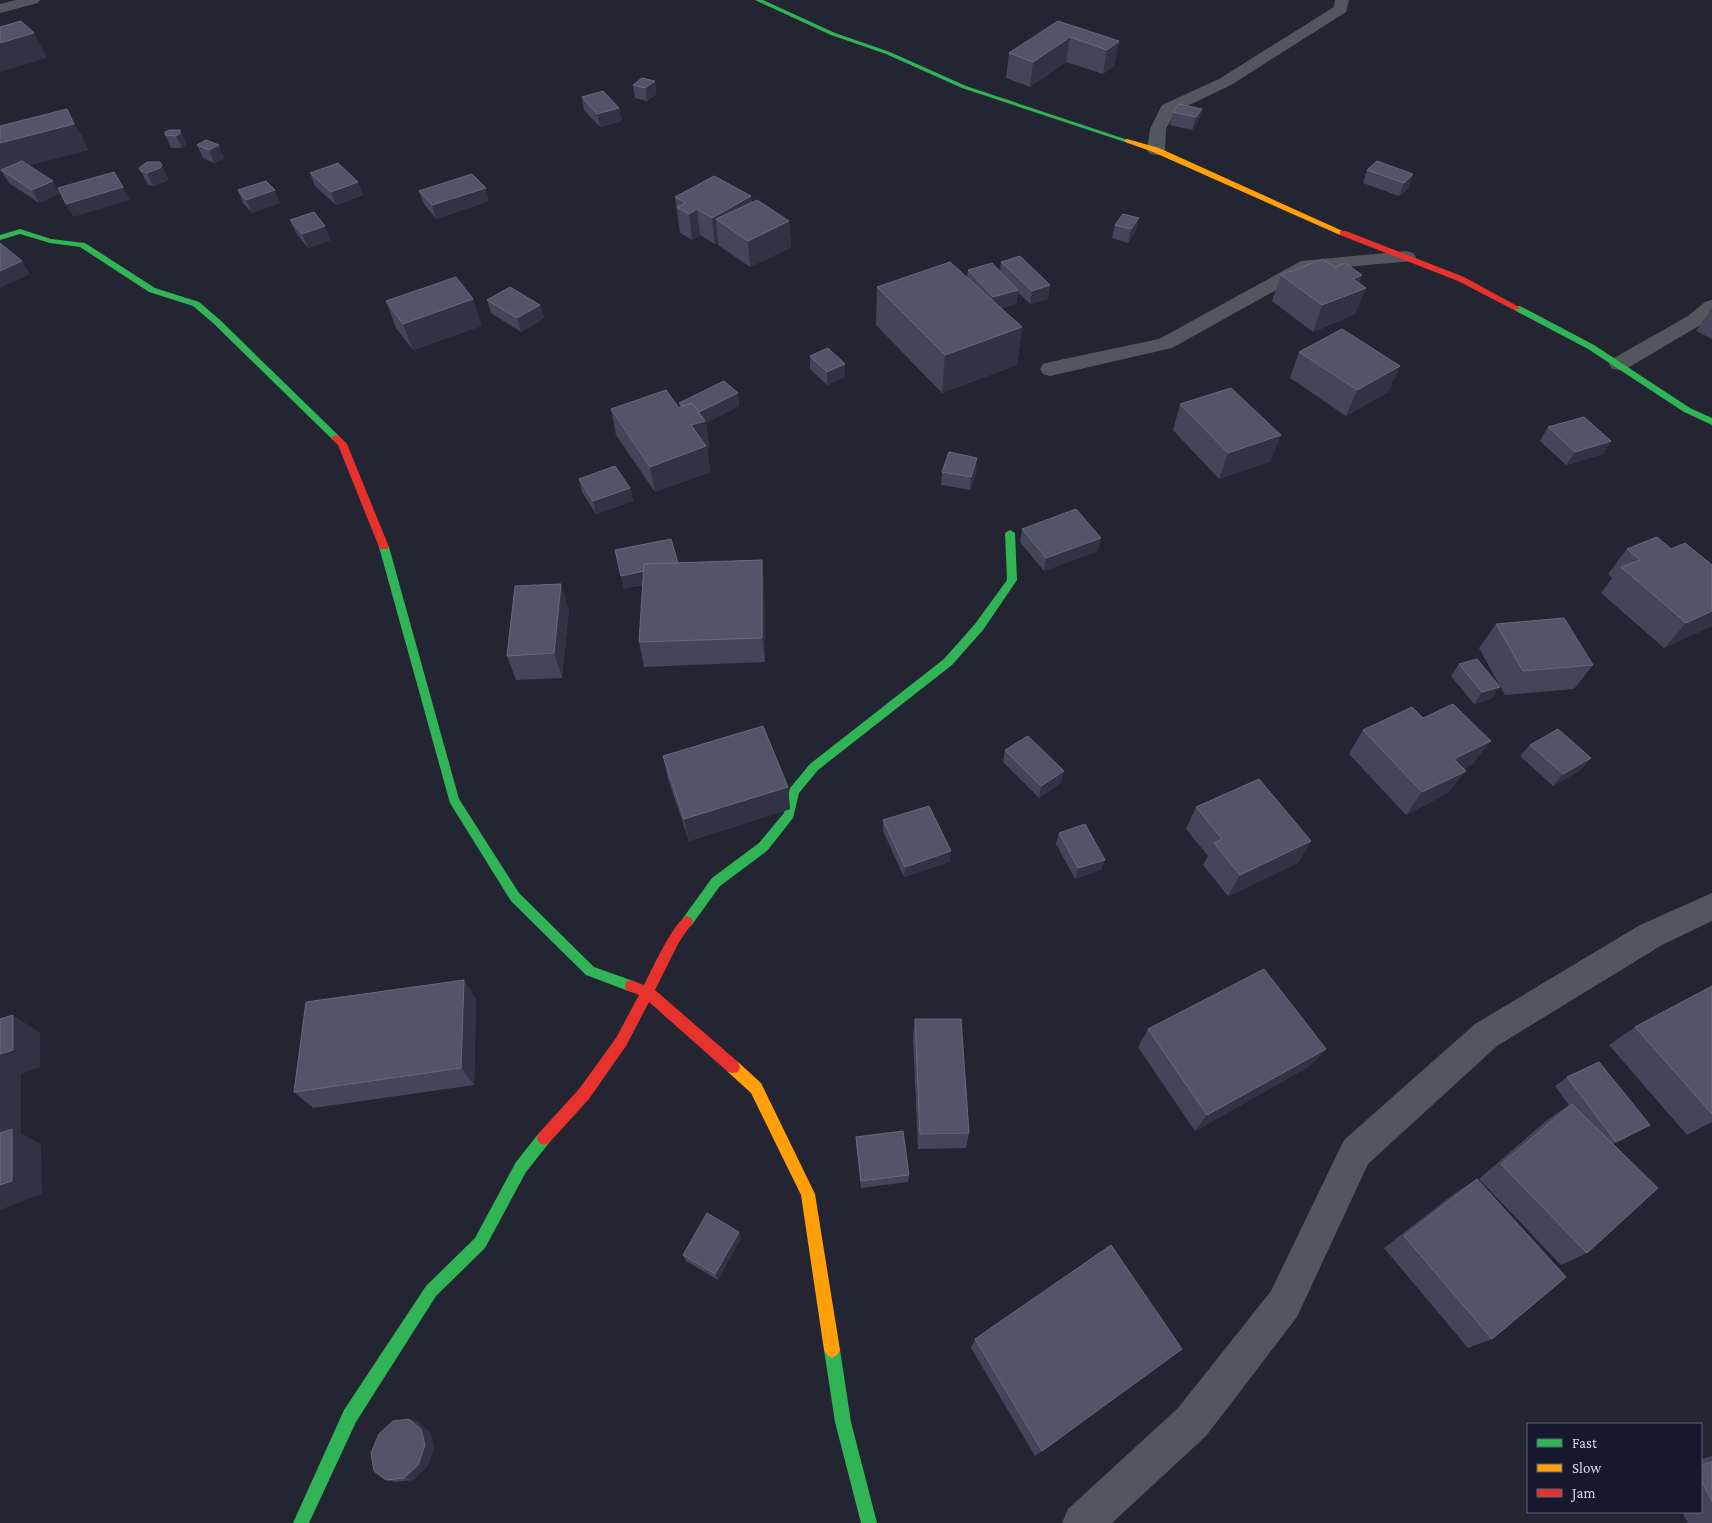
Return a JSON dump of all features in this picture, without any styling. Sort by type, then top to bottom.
[{"type":"street","points":[[0,9],[33,0]]},
{"type":"street","points":[[758,0],[834,34],[888,54],[964,87],[1156,150],[1364,242],[1461,279],[1591,347],[1687,410],[1712,422]]},
{"type":"street","points":[[1156,150],[1158,129],[1168,109],[1233,76],[1342,9],[1342,0]]},
{"type":"street","points":[[0,238],[20,231],[50,241],[82,245],[152,290],[196,304],[216,321],[342,444],[382,539],[454,800],[515,897],[590,971],[647,992],[756,1088],[808,1194],[842,1422],[869,1523]]},
{"type":"street","points":[[1050,369],[1165,344],[1308,265],[1406,257]]},
{"type":"street","points":[[1619,364],[1695,320],[1712,306]]},
{"type":"street","points":[[301,1523],[350,1416],[430,1291],[480,1243],[522,1167],[554,1125],[584,1094],[621,1042],[675,938],[716,882],[763,848],[789,815],[794,791],[814,767],[948,662],[979,627],[1012,580],[1010,533]]},
{"type":"street","points":[[1082,1523],[1192,1422],[1284,1304],[1356,1152],[1486,1035],[1651,935],[1712,906]]},
{"type":"building","points":[[21,21],[34,33],[0,43],[0,27]]},
{"type":"building","points":[[1058,21],[1119,41],[1107,50],[1070,37],[1033,62],[1009,53]]},
{"type":"building","points":[[642,78],[655,81],[645,88],[633,85]]},
{"type":"building","points":[[603,91],[619,108],[597,114],[582,97]]},
{"type":"building","points":[[1179,104],[1202,109],[1196,117],[1173,112]]},
{"type":"building","points":[[67,109],[74,124],[0,143],[0,126]]},
{"type":"building","points":[[180,130],[180,133],[176,136],[165,135],[165,132]]},
{"type":"building","points":[[206,140],[219,145],[209,150],[197,145]]},
{"type":"building","points":[[22,161],[53,181],[32,190],[1,170]]},
{"type":"building","points":[[1377,161],[1413,174],[1404,183],[1367,170]]},
{"type":"building","points":[[147,162],[160,162],[162,165],[160,168],[147,173],[141,171],[139,168]]},
{"type":"building","points":[[338,163],[358,182],[331,192],[310,173]]},
{"type":"building","points":[[114,172],[123,187],[66,204],[58,188]]},
{"type":"building","points":[[472,174],[486,188],[432,205],[419,191]]},
{"type":"building","points":[[714,176],[751,196],[712,218],[697,209],[689,214],[677,207],[686,203],[675,197]]},
{"type":"building","points":[[266,181],[275,190],[246,200],[238,190]]},
{"type":"building","points":[[757,200],[789,221],[748,241],[716,219]]},
{"type":"building","points":[[314,212],[325,226],[302,234],[290,220]]},
{"type":"building","points":[[1123,214],[1139,218],[1131,229],[1115,225]]},
{"type":"building","points":[[0,243],[22,261],[0,271]]},
{"type":"building","points":[[1020,256],[1050,285],[1032,291],[1001,262]]},
{"type":"building","points":[[1323,259],[1335,267],[1345,263],[1362,275],[1353,279],[1366,288],[1322,305],[1281,275]]},
{"type":"building","points":[[950,262],[1022,327],[945,355],[877,287]]},
{"type":"building","points":[[992,263],[1018,290],[993,297],[968,270]]},
{"type":"building","points":[[456,277],[473,299],[403,324],[386,301]]},
{"type":"building","points":[[510,287],[540,305],[517,318],[487,300]]},
{"type":"building","points":[[1342,329],[1400,366],[1357,390],[1299,352]]},
{"type":"building","points":[[828,348],[845,364],[827,372],[810,356]]},
{"type":"building","points":[[724,381],[738,393],[699,412],[692,403],[683,406],[679,403]]},
{"type":"building","points":[[1231,388],[1281,435],[1228,453],[1180,404]]},
{"type":"building","points":[[666,390],[679,408],[692,403],[705,421],[691,425],[706,446],[650,467],[611,409]]},
{"type":"building","points":[[1584,417],[1611,441],[1575,452],[1548,427]]},
{"type":"building","points":[[949,452],[977,458],[971,477],[942,472]]},
{"type":"building","points":[[615,466],[630,488],[593,501],[579,479]]},
{"type":"building","points":[[1076,509],[1101,538],[1046,558],[1022,529]]},
{"type":"building","points":[[1657,537],[1671,549],[1685,543],[1712,565],[1712,611],[1686,623],[1621,567],[1640,560],[1627,549]]},
{"type":"building","points":[[671,539],[678,563],[644,564],[644,571],[621,576],[615,550]]},
{"type":"building","points":[[762,560],[762,638],[639,642],[644,564]]},
{"type":"building","points":[[561,584],[554,653],[507,656],[515,586]]},
{"type":"building","points":[[1564,618],[1593,665],[1523,671],[1496,624]]},
{"type":"building","points":[[1477,659],[1500,687],[1482,692],[1459,664]]},
{"type":"building","points":[[1453,704],[1491,741],[1454,759],[1466,771],[1422,792],[1363,730],[1412,707],[1423,718]]},
{"type":"building","points":[[763,726],[788,787],[684,819],[663,756]]},
{"type":"building","points":[[1558,729],[1591,758],[1563,774],[1530,745]]},
{"type":"building","points":[[1028,736],[1064,771],[1041,786],[1005,750]]},
{"type":"building","points":[[1259,779],[1311,841],[1240,875],[1214,843],[1222,839],[1196,807]]},
{"type":"building","points":[[929,806],[951,851],[905,867],[883,820]]},
{"type":"building","points":[[1085,824],[1105,860],[1078,868],[1059,833]]},
{"type":"building","points":[[1264,969],[1326,1049],[1207,1115],[1148,1029]]},
{"type":"building","points":[[464,980],[461,1068],[294,1092],[306,1002]]},
{"type":"building","points":[[1712,986],[1712,1114],[1635,1027]]},
{"type":"building","points":[[13,1015],[13,1050],[0,1054],[0,1019]]},
{"type":"building","points":[[915,1019],[961,1019],[969,1133],[920,1134]]},
{"type":"building","points":[[1599,1062],[1650,1125],[1616,1142],[1567,1077]]},
{"type":"building","points":[[1572,1104],[1658,1188],[1587,1253],[1501,1164]]},
{"type":"building","points":[[12,1129],[12,1181],[0,1185],[0,1133]]},
{"type":"building","points":[[903,1131],[909,1175],[861,1181],[856,1137]]},
{"type":"building","points":[[1477,1179],[1566,1277],[1492,1339],[1404,1236]]},
{"type":"building","points":[[707,1213],[739,1232],[715,1274],[683,1255]]},
{"type":"building","points":[[1111,1245],[1182,1349],[1042,1451],[975,1339]]},
{"type":"building","points":[[409,1419],[421,1429],[425,1445],[418,1465],[404,1478],[386,1480],[374,1471],[371,1453],[379,1434],[393,1421]]},
{"type":"building","points":[[1712,1462],[1712,1501],[1702,1482],[1702,1465]]},
{"type":"traffic: fast","points":[[758,0],[833,34],[888,53],[964,87],[1127,141]]},
{"type":"traffic: fast","points":[[0,238],[20,231],[50,241],[82,245],[152,290],[196,304],[216,321],[336,438]]},
{"type":"traffic: fast","points":[[1517,308],[1591,347],[1687,410],[1712,422]]},
{"type":"traffic: fast","points":[[687,922],[716,882],[763,847],[789,815],[794,791],[814,767],[948,662],[979,627],[1012,580],[1010,533]]},
{"type":"traffic: fast","points":[[384,547],[454,800],[515,897],[590,971],[631,986]]},
{"type":"traffic: fast","points":[[301,1523],[350,1416],[431,1291],[480,1243],[521,1167],[544,1138]]},
{"type":"traffic: fast","points":[[832,1350],[843,1422],[869,1523]]},
{"type":"traffic: slow","points":[[1127,141],[1156,150],[1343,233]]},
{"type":"traffic: slow","points":[[733,1067],[756,1088],[808,1194],[832,1350]]},
{"type":"traffic: jam","points":[[1343,233],[1461,279],[1517,308]]},
{"type":"traffic: jam","points":[[336,438],[342,444],[384,547]]},
{"type":"traffic: jam","points":[[544,1138],[584,1094],[621,1042],[675,938],[687,922]]},
{"type":"traffic: jam","points":[[631,986],[647,992],[733,1067]]}]
